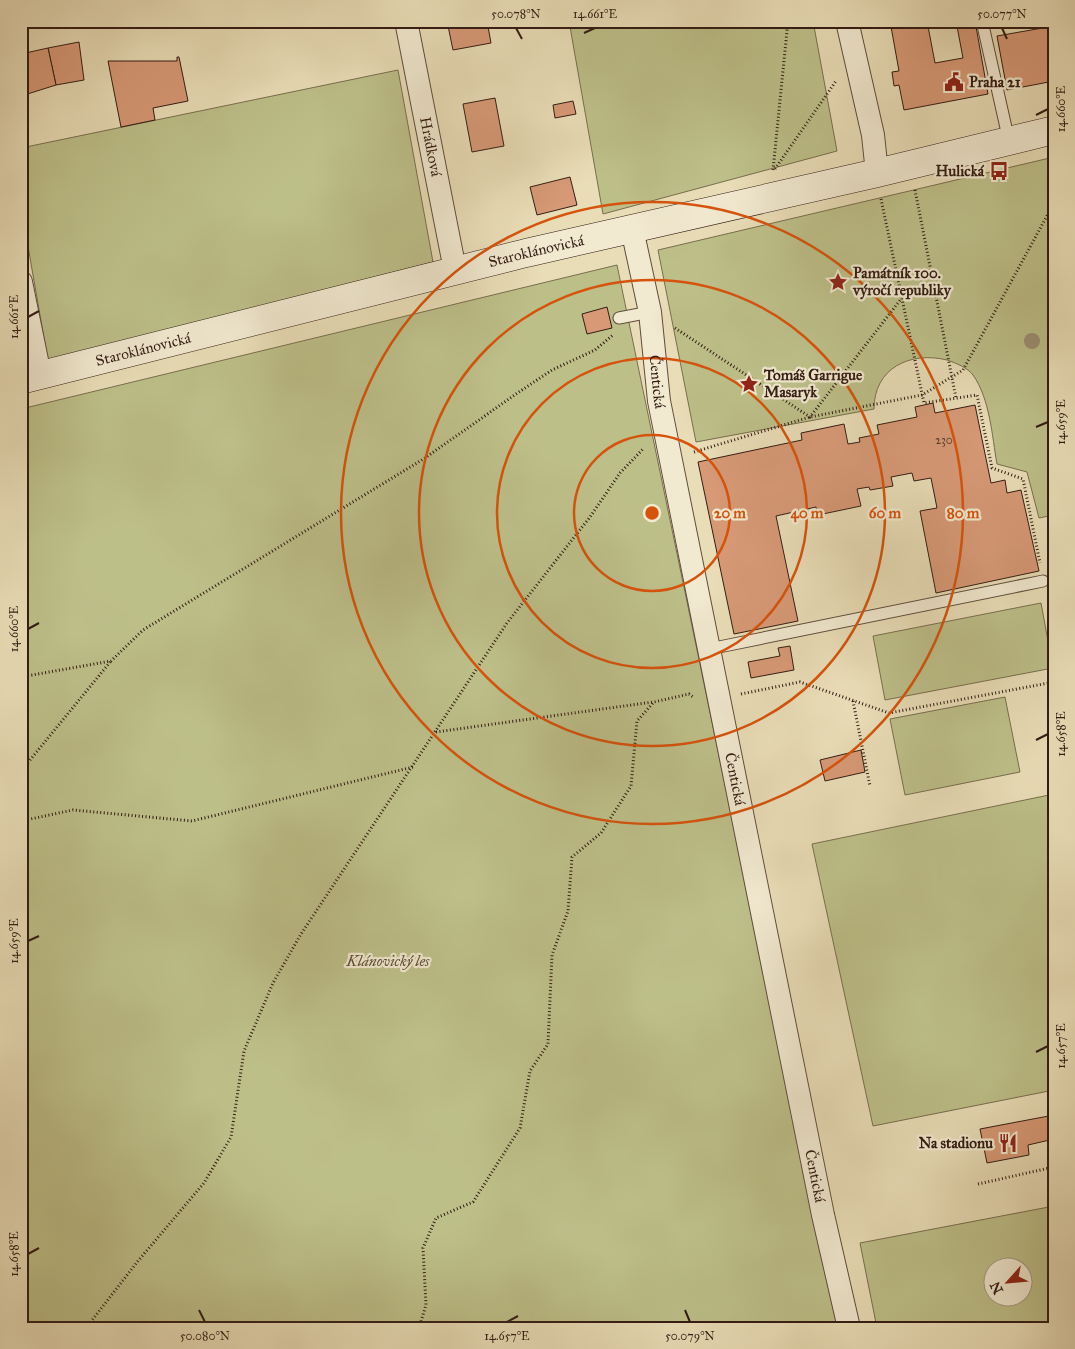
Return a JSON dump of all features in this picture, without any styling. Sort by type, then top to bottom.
[{"type":"street","name":"Hrádková","points":[[406,21],[455,270]]},
{"type":"street","points":[[847,21],[873,135],[879,185]]},
{"type":"street","name":"Staroklánovická","points":[[31,378],[455,270],[632,229],[879,185],[1009,141],[1054,130]]},
{"type":"street","name":"Čentická","points":[[632,229],[650,312],[659,401],[665,434],[822,1215],[849,1328]]},
{"type":"street","points":[[21,282],[31,378]]},
{"type":"lane","points":[[982,21],[1009,141]]},
{"type":"lane","points":[[619,318],[650,312]]},
{"type":"lane","points":[[709,649],[1043,581]]},
{"type":"path","points":[[788,21],[773,172],[854,56]]},
{"type":"path","points":[[879,185],[924,403],[977,395],[992,468],[1023,479],[1043,581]]},
{"type":"path","points":[[914,189],[956,398]]},
{"type":"path","points":[[689,454],[810,417],[922,395],[963,370],[1054,203]]},
{"type":"path","points":[[810,417],[902,298]]},
{"type":"path","points":[[21,771],[111,661],[143,630],[425,458],[469,425],[552,370],[595,350],[612,337],[619,318]]},
{"type":"path","points":[[670,325],[810,417]]},
{"type":"path","points":[[86,1328],[138,1261],[204,1183],[231,1137],[244,1051],[273,983],[301,934],[507,623],[590,517],[620,473],[648,445],[665,434]]},
{"type":"path","points":[[21,678],[111,661]]},
{"type":"path","points":[[735,695],[800,682],[889,713],[1054,682]]},
{"type":"path","points":[[436,732],[654,702],[689,694],[723,720]]},
{"type":"path","points":[[853,700],[870,786]]},
{"type":"path","points":[[419,1328],[426,1305],[423,1248],[436,1218],[473,1202],[520,1128],[530,1071],[548,1044],[552,955],[568,911],[572,857],[601,833],[631,786],[637,720],[654,702]]},
{"type":"path","points":[[21,821],[73,810],[192,821],[414,766]]},
{"type":"path","points":[[978,1184],[1054,1167]]},
{"type":"green space","points":[[569,21],[813,21],[837,151],[603,214]]},
{"type":"green space","points":[[398,70],[433,262],[48,361],[21,206],[21,148]]},
{"type":"green space","points":[[1054,157],[1054,515],[1039,518],[1027,472],[997,464],[987,406],[979,385],[968,370],[947,360],[920,358],[897,366],[887,373],[880,383],[874,409],[696,442],[658,250]]},
{"type":"green space","name":"Klánovický les","points":[[617,265],[838,1328],[21,1328],[21,409]]},
{"type":"green space","points":[[1041,603],[1053,668],[885,700],[873,636]]},
{"type":"green space","points":[[1005,697],[1020,772],[905,795],[890,719]]},
{"type":"green space","points":[[1054,794],[1054,1090],[873,1126],[812,844]]},
{"type":"green space","points":[[1054,1206],[1054,1328],[877,1328],[860,1243]]},
{"type":"building","points":[[447,21],[487,21],[491,43],[453,50]]},
{"type":"building","points":[[890,21],[927,21],[935,63],[963,58],[956,21],[975,21],[988,94],[904,110],[899,85],[894,86],[892,72],[899,71]]},
{"type":"building","points":[[1054,26],[1054,81],[1007,90],[997,36]]},
{"type":"building","points":[[79,42],[84,80],[56,85],[48,48]]},
{"type":"building","points":[[48,48],[56,85],[21,96],[21,54]]},
{"type":"building","points":[[177,57],[179,57],[188,101],[153,108],[155,120],[121,127],[108,61],[177,61]]},
{"type":"building","points":[[495,98],[504,146],[472,152],[463,104]]},
{"type":"building","points":[[573,101],[576,114],[555,118],[553,105]]},
{"type":"building","points":[[570,177],[577,205],[537,215],[530,187]]},
{"type":"building","points":[[607,307],[612,328],[587,334],[582,314]]},
{"type":"building","points":[[933,403],[935,413],[975,405],[991,483],[1005,480],[1007,493],[1021,490],[1039,571],[936,593],[920,511],[937,508],[931,478],[914,481],[912,473],[891,477],[893,486],[870,490],[869,487],[857,489],[861,506],[818,515],[816,507],[776,516],[798,621],[734,634],[698,462],[802,440],[801,433],[844,424],[848,444],[860,442],[859,438],[879,434],[877,425],[917,417],[915,407]]},
{"type":"building","points":[[790,646],[794,670],[751,678],[748,662],[780,656],[778,648]]},
{"type":"building","points":[[861,750],[865,772],[825,781],[820,760]]},
{"type":"building","points":[[1054,1115],[1054,1139],[1028,1145],[1029,1155],[987,1163],[980,1129]]},
{"type":"place","name":"Praha 21","points":[[954,82]]},
{"type":"place","name":"Hulická","points":[[999,171]]},
{"type":"place","name":"Památník 100. výročí republiky","points":[[838,282]]},
{"type":"place","name":"Tomáš Garrigue Masaryk","points":[[749,384]]},
{"type":"place","name":"Na stadionu","points":[[1008,1143]]}]
